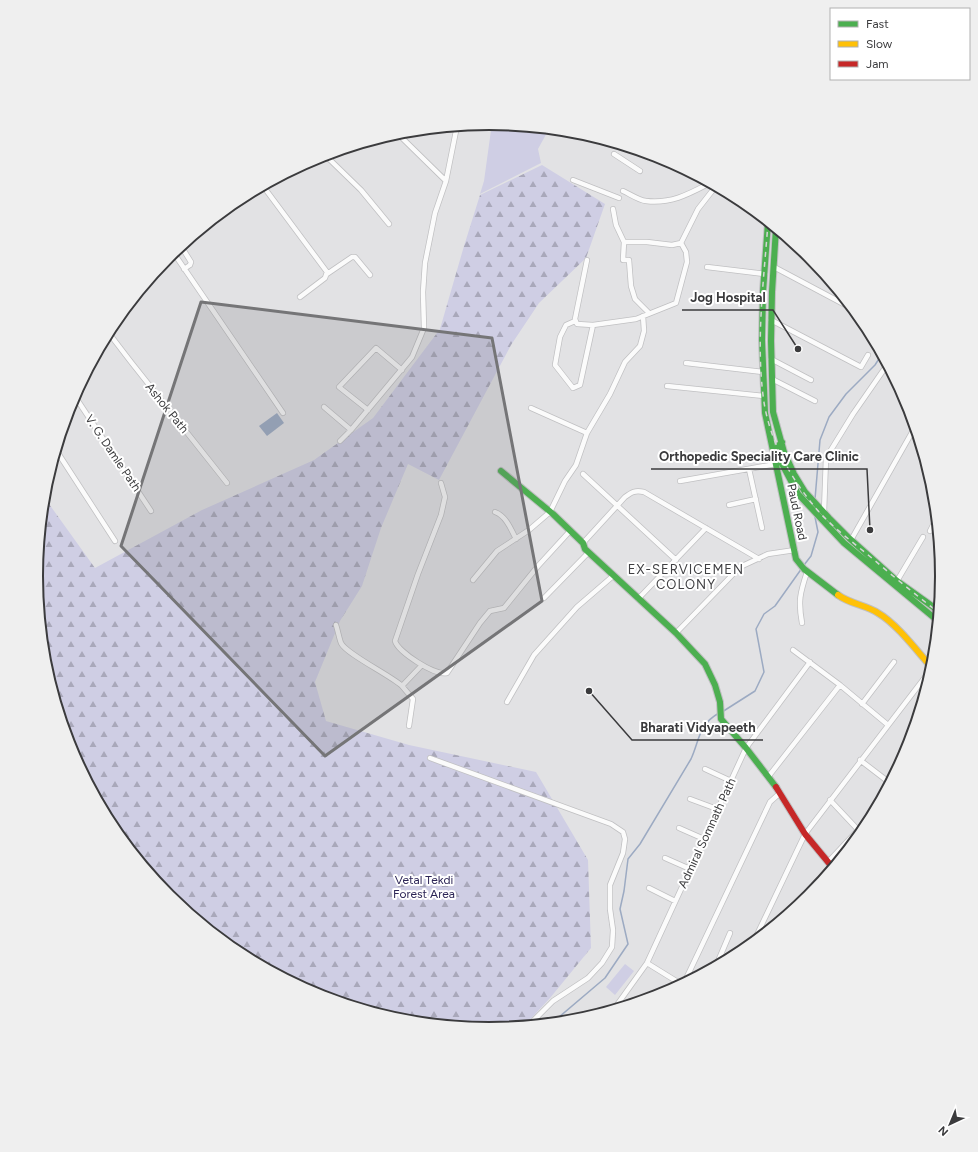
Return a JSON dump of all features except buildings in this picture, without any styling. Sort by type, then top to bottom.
[{"type":"main road","name":"Paud Road","points":[[768,228],[762,338],[767,429],[794,550],[804,569]]},
{"type":"main road","name":"Paud Road","points":[[776,235],[771,320],[771,359],[774,412],[782,442],[794,474],[807,494],[852,540],[897,580],[934,607]]},
{"type":"main road","points":[[782,442],[778,446],[777,450],[780,460],[798,494],[812,511],[844,543],[870,566],[933,617]]},
{"type":"main road","points":[[501,472],[570,530],[583,543],[588,553],[676,634],[705,664],[715,685],[720,702],[721,719],[768,777],[805,834],[828,862]]},
{"type":"main road","points":[[783,498],[798,494],[807,494]]},
{"type":"main road","points":[[804,569],[843,599],[879,613],[898,629],[926,661]]},
{"type":"street","points":[[340,441],[412,357],[424,328],[423,292],[425,263],[435,213],[446,181],[456,131]]},
{"type":"street","points":[[403,139],[446,181]]},
{"type":"street","points":[[614,154],[640,171]]},
{"type":"street","points":[[329,160],[361,190],[389,224]]},
{"type":"street","points":[[573,180],[619,198]]},
{"type":"street","points":[[623,191],[644,201],[662,200],[678,198],[704,186]]},
{"type":"street","points":[[266,190],[327,274]]},
{"type":"street","points":[[681,243],[698,209],[713,190]]},
{"type":"street","points":[[613,209],[616,225],[624,242],[623,260],[629,260],[630,286],[634,300],[649,313]]},
{"type":"street","points":[[624,242],[647,242],[672,245],[681,243]]},
{"type":"street","points":[[575,321],[577,324],[593,325],[636,319],[676,303],[687,262],[686,252],[681,243]]},
{"type":"street","points":[[184,251],[191,262],[190,265],[184,269]]},
{"type":"street","points":[[300,297],[325,278],[327,274],[355,256],[370,275]]},
{"type":"street","points":[[177,259],[283,413]]},
{"type":"street","points":[[575,321],[587,260]]},
{"type":"street","points":[[707,267],[765,274]]},
{"type":"street","points":[[774,268],[841,302]]},
{"type":"street","points":[[473,580],[498,551],[533,527],[550,512],[565,481],[576,465],[587,433],[610,394],[625,362],[640,346],[644,331],[643,316]]},
{"type":"street","points":[[771,320],[861,367],[868,355]]},
{"type":"street","points":[[575,321],[566,325],[560,337],[555,365],[573,388],[580,384],[593,325]]},
{"type":"street","name":"Ashok Path","points":[[112,338],[227,483]]},
{"type":"street","points":[[368,410],[339,387],[376,348],[402,370]]},
{"type":"street","points":[[771,359],[811,380]]},
{"type":"street","points":[[686,363],[763,372]]},
{"type":"street","points":[[822,510],[826,458],[853,414],[884,369]]},
{"type":"street","points":[[772,379],[815,401]]},
{"type":"street","points":[[667,386],[764,396]]},
{"type":"street","name":"V. G. Damle Path","points":[[78,402],[151,511]]},
{"type":"street","points":[[324,407],[351,430]]},
{"type":"street","points":[[531,408],[587,433]]},
{"type":"street","points":[[852,540],[911,434]]},
{"type":"street","points":[[60,456],[115,541]]},
{"type":"street","points":[[680,482],[776,464]]},
{"type":"street","points":[[749,469],[762,528]]},
{"type":"street","points":[[583,474],[676,560]]},
{"type":"street","points":[[441,483],[445,497],[441,515],[418,574],[395,640],[398,646],[422,665],[441,674],[447,673],[480,622],[490,611],[504,608],[570,530]]},
{"type":"street","points":[[583,543],[618,505],[632,492],[638,491],[644,492],[759,559]]},
{"type":"street","points":[[729,505],[756,499]]},
{"type":"street","points":[[494,512],[499,513],[507,522],[516,539]]},
{"type":"street","points":[[930,531],[932,527]]},
{"type":"street","points":[[638,599],[706,528]]},
{"type":"street","points":[[897,580],[923,537]]},
{"type":"street","points":[[676,634],[740,567],[768,554],[794,550]]},
{"type":"street","points":[[544,598],[588,553]]},
{"type":"street","points":[[802,622],[799,606],[804,569]]},
{"type":"street","points":[[507,702],[534,655],[577,607],[613,576]]},
{"type":"street","points":[[336,625],[341,644],[344,647],[360,659],[394,680],[412,696],[413,700],[409,726]]},
{"type":"street","points":[[793,650],[840,685],[888,725]]},
{"type":"street","name":"Admiral Somnath Path","points":[[619,1002],[647,962],[746,748],[810,662]]},
{"type":"street","points":[[862,704],[894,662]]},
{"type":"street","points":[[402,686],[422,665]]},
{"type":"street","points":[[758,932],[805,834],[860,760],[922,681]]},
{"type":"street","points":[[768,777],[840,685]]},
{"type":"street","points":[[430,758],[611,824],[623,832],[625,840],[623,853],[610,886],[610,909],[613,930],[612,947],[602,963],[588,978],[553,1002],[535,1019]]},
{"type":"street","points":[[860,760],[885,780]]},
{"type":"street","points":[[705,769],[731,781]]},
{"type":"street","points":[[686,976],[770,802],[780,794]]},
{"type":"street","points":[[690,799],[717,809]]},
{"type":"street","points":[[830,800],[857,829]]},
{"type":"street","points":[[679,828],[704,839]]},
{"type":"street","points":[[828,862],[843,848]]},
{"type":"street","points":[[665,858],[690,869]]},
{"type":"street","points":[[650,888],[675,900]]},
{"type":"street","points":[[720,957],[730,933]]},
{"type":"street","points":[[647,962],[676,980]]},
{"type":"highlighted area","points":[[201,302],[492,338],[542,601],[325,756],[121,546]]},
{"type":"green space","points":[[491,130],[546,134],[538,149],[541,163],[480,194],[484,181]]},
{"type":"green space","name":"Vetal Tekdi Forest Area","points":[[542,165],[605,204],[586,258],[539,303],[511,345],[439,480],[408,464],[381,528],[362,586],[340,621],[315,682],[326,721],[409,745],[536,772],[588,860],[591,948],[550,998],[530,1020],[489,1022],[431,1018],[402,1013],[374,1007],[318,988],[292,976],[241,947],[217,930],[174,891],[135,848],[118,824],[89,773],[77,747],[58,691],[52,663],[44,605],[43,576],[44,547],[49,504],[95,568],[202,510],[314,460],[373,418],[440,329],[480,195]]},
{"type":"green space","points":[[625,964],[634,971],[615,995],[606,987]]},
{"type":"shaded area","points":[[277,413],[284,423],[267,436],[259,426]]},
{"type":"waterway","points":[[815,499],[820,440],[829,417],[846,394],[875,365],[878,360]]},
{"type":"waterway","points":[[804,565],[811,556],[818,532],[815,517]]},
{"type":"waterway","points":[[722,712],[755,691],[764,672],[756,629],[764,614],[775,606],[802,568]]},
{"type":"waterway","points":[[561,1016],[605,978],[628,944],[620,909],[628,859],[640,844],[691,759],[703,728],[707,722],[719,713]]},
{"type":"railway","points":[[768,228],[760,330],[761,374],[766,411],[770,427],[782,458],[809,500],[832,525],[934,609]]},
{"type":"traffic: fast","points":[[768,228],[763,292],[762,340],[765,413],[796,559],[804,569],[838,595]]},
{"type":"traffic: fast","points":[[776,235],[771,341],[773,412],[784,452],[794,474],[805,492],[829,518],[897,581],[934,607]]},
{"type":"traffic: fast","points":[[782,442],[778,446],[777,450],[780,460],[798,494],[844,543],[933,617]]},
{"type":"traffic: fast","points":[[501,471],[553,514],[583,543],[585,549],[676,633],[705,664],[715,685],[720,702],[721,719],[746,748],[776,787]]},
{"type":"traffic: slow","points":[[838,595],[873,610],[885,618],[906,638],[926,661]]},
{"type":"traffic: jam","points":[[776,787],[805,834],[829,864]]},
{"type":"place","name":"Jog Hospital","points":[[798,349]]},
{"type":"place","name":"Orthopedic Speciality Care Clinic","points":[[870,530]]},
{"type":"place","name":"Bharati Vidyapeeth","points":[[589,691]]},
{"type":"district","name":"EX-SERVICEMEN COLONY","points":[[686,576]]}]
